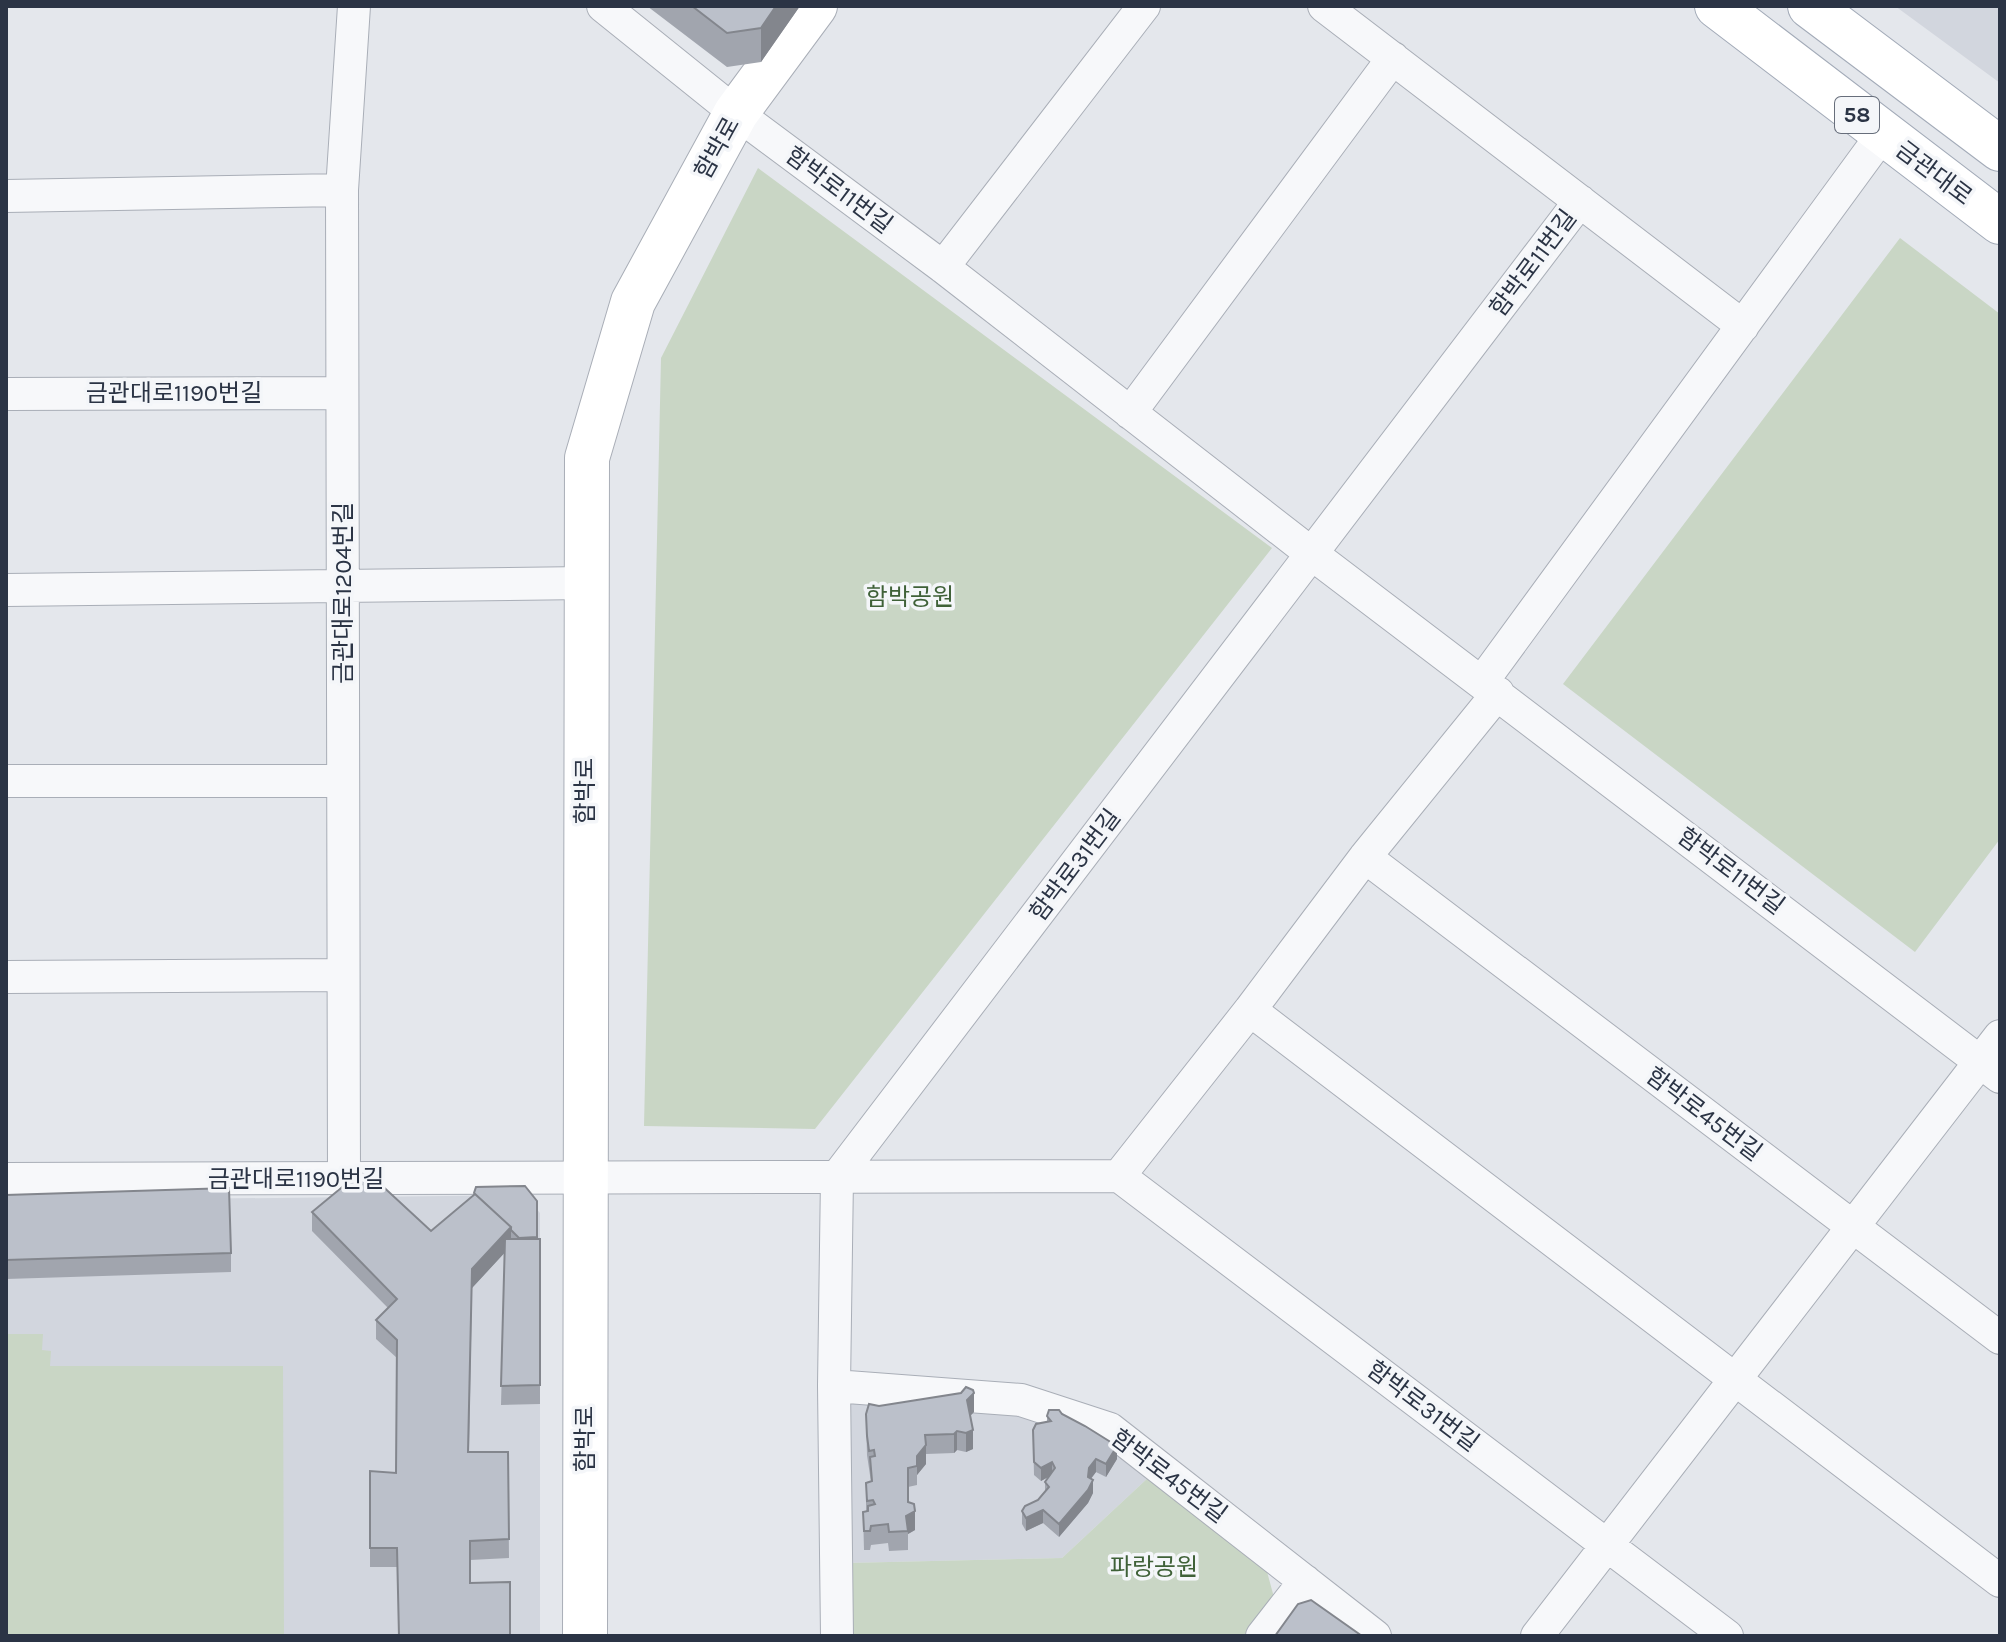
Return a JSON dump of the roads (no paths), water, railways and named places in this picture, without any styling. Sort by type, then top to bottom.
[{"type":"street","name":"금관대로1204번길","points":[[344,1180],[342,190],[354,6]]},
{"type":"street","name":"함박로11번길","points":[[603,6],[736,113],[943,267],[1312,554],[1990,1069]]},
{"type":"street","name":"함박로","points":[[585,1636],[587,458],[633,302],[736,113],[815,6]]},
{"type":"street","points":[[943,267],[1144,6]]},
{"type":"street","name":"함박로11번길","points":[[1324,6],[1743,326]]},
{"type":"street","name":"금관대로","points":[[1717,6],[1882,135],[2000,222]]},
{"type":"street","name":"58","points":[[1810,6],[2000,149]]},
{"type":"street","points":[[1130,413],[1393,58]]},
{"type":"street","points":[[585,1177],[1119,1176],[1250,1010],[1490,688],[1743,326],[1882,135]]},
{"type":"street","points":[[6,196],[342,190]]},
{"type":"street","name":"함박로11번길","points":[[1312,554],[1580,201]]},
{"type":"street","name":"금관대로1190번길","points":[[6,394],[342,393]]},
{"type":"street","name":"함박로31번길","points":[[837,1177],[1312,554]]},
{"type":"street","points":[[6,590],[585,583]]},
{"type":"street","points":[[6,781],[343,781]]},
{"type":"street","name":"함박로45번길","points":[[1365,857],[2000,1338]]},
{"type":"street","points":[[6,977],[343,975]]},
{"type":"street","points":[[1250,1010],[2000,1581]]},
{"type":"street","points":[[1537,1636],[1852,1227],[1990,1069],[2000,1036]]},
{"type":"street","name":"함박로31번길","points":[[1119,1176],[1727,1636]]},
{"type":"street","name":"금관대로1190번길","points":[[6,1179],[585,1177]]},
{"type":"street","points":[[837,1177],[834,1386],[837,1636]]},
{"type":"street","name":"함박로45번길","points":[[834,1386],[1021,1400],[1110,1429],[1375,1636]]},
{"type":"street","points":[[1262,1636],[1305,1581]]},
{"type":"park label","name":"함박공원","points":[[910,597]]},
{"type":"park label","name":"파랑공원","points":[[1154,1567]]}]
